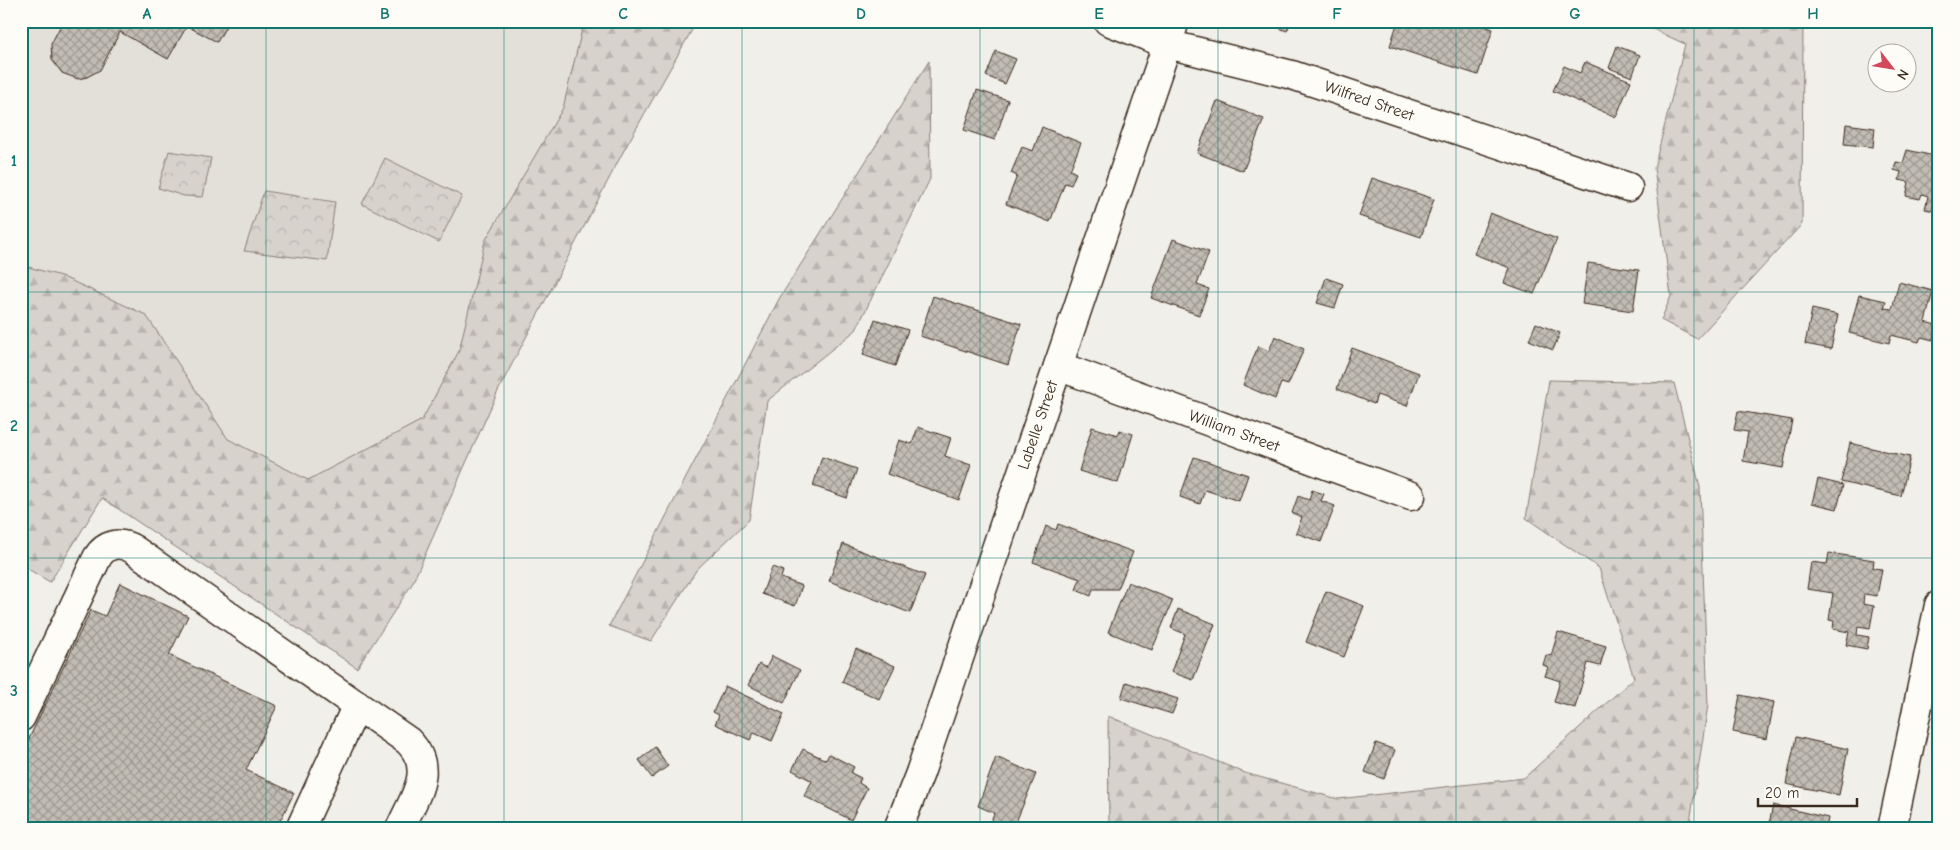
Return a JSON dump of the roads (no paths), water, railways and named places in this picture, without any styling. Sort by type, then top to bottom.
[{"type":"street","name":"Wilfred Street","points":[[1108,21],[1171,33],[1628,188]]},
{"type":"street","name":"Labelle Street","points":[[898,829],[920,773],[1171,33]]},
{"type":"street","name":"William Street","points":[[1058,366],[1411,496]]},
{"type":"street","points":[[21,717],[97,558],[107,547],[118,544],[133,549],[408,741],[417,750],[422,760],[423,772],[420,784],[400,829]]},
{"type":"street","points":[[1892,829],[1939,605]]},
{"type":"street","points":[[300,829],[357,705]]}]
